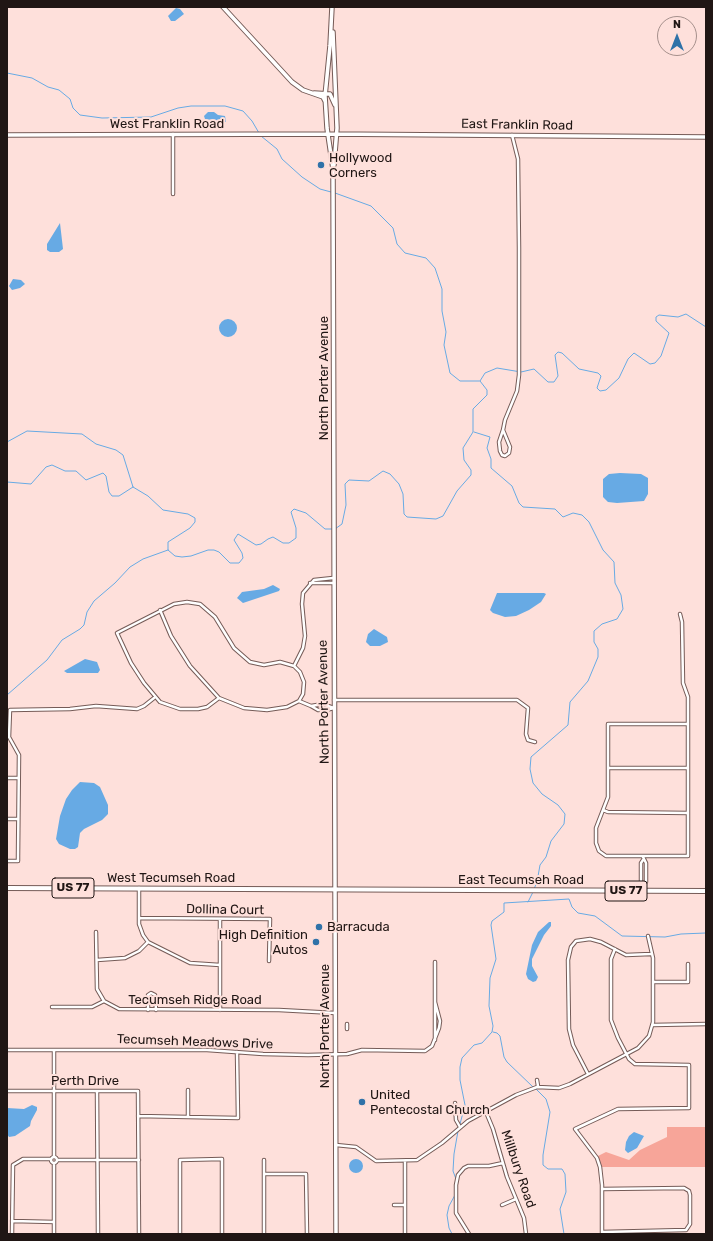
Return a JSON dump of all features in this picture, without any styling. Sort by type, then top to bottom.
[{"type":"main road","name":"West Tecumseh Road","points":[[7,888],[335,889]]},
{"type":"main road","name":"East Tecumseh Road","points":[[335,889],[706,891]]},
{"type":"street","points":[[223,7],[292,82],[299,88],[323,97],[325,103]]},
{"type":"street","name":"North Porter Avenue","points":[[332,8],[325,103],[333,169]]},
{"type":"street","name":"North Porter Avenue","points":[[332,8],[337,116],[337,134],[333,169],[333,700],[335,751],[336,1234]]},
{"type":"street","points":[[311,93],[325,92],[332,98],[337,116]]},
{"type":"street","points":[[173,134],[173,194]]},
{"type":"street","name":"East Franklin Road","points":[[328,134],[706,137]]},
{"type":"street","name":"West Franklin Road","points":[[7,135],[328,134]]},
{"type":"street","points":[[502,430],[510,446],[509,453],[505,456],[502,455],[499,447],[502,430],[516,391],[519,375],[520,248],[518,159],[512,135]]},
{"type":"street","points":[[294,666],[303,648],[305,636],[302,598],[310,583],[322,578],[333,578]]},
{"type":"street","points":[[310,583],[333,583]]},
{"type":"street","points":[[160,610],[171,636],[190,666],[219,698],[244,708],[267,710],[287,707],[299,701],[303,694],[304,682],[300,672],[294,666],[280,662],[264,665],[250,662],[234,648],[215,616],[200,604],[181,602],[160,610],[117,633],[135,670],[154,698],[169,707],[188,710],[207,707],[219,698]]},
{"type":"street","points":[[680,614],[682,622],[683,683],[688,697],[688,724],[688,768],[688,813],[688,856],[643,859],[606,856],[599,851],[596,843],[596,828],[608,797],[608,724],[688,724]]},
{"type":"street","points":[[7,861],[18,861],[18,755],[10,737],[10,710],[70,709],[96,706],[137,709],[144,706],[154,698]]},
{"type":"street","points":[[333,700],[517,700],[528,708],[526,734],[528,740],[535,742]]},
{"type":"street","points":[[299,701],[310,706],[326,705],[334,708]]},
{"type":"street","points":[[608,768],[688,768]]},
{"type":"street","points":[[7,778],[18,778]]},
{"type":"street","points":[[603,810],[608,812],[688,813]]},
{"type":"street","points":[[7,819],[18,819]]},
{"type":"street","points":[[643,859],[641,863],[641,882],[643,884],[643,891]]},
{"type":"street","points":[[139,888],[139,918],[141,932],[148,942],[190,964],[220,965]]},
{"type":"street","name":"Dollina Court","points":[[139,918],[270,919],[269,961]]},
{"type":"street","points":[[220,919],[220,1010]]},
{"type":"street","points":[[52,1007],[92,1007],[104,1001],[97,989],[96,932]]},
{"type":"street","points":[[336,1146],[349,1145],[362,1151],[376,1161],[405,1161],[420,1159],[458,1130],[459,1126],[516,1096],[537,1087],[560,1088],[642,1045],[649,1036],[653,1025],[653,982],[648,936]]},
{"type":"street","points":[[588,1074],[571,1041],[568,1029],[568,960],[571,947],[576,941],[590,939],[601,942],[628,955],[651,954]]},
{"type":"street","points":[[97,960],[125,958],[139,951],[148,942]]},
{"type":"street","points":[[602,1189],[684,1188],[689,1191],[690,1195],[690,1224],[686,1230],[602,1233],[601,1171],[597,1158],[575,1129],[618,1109],[689,1108],[689,1065],[637,1064],[631,1061],[626,1054],[613,1029],[611,1020],[611,959],[615,949]]},
{"type":"street","points":[[434,962],[435,1040]]},
{"type":"street","points":[[653,982],[688,982],[688,964]]},
{"type":"street","points":[[148,1010],[148,995],[153,993],[156,997],[156,1010]]},
{"type":"street","name":"Tecumseh Ridge Road","points":[[104,1001],[119,1009],[289,1010],[335,1014]]},
{"type":"street","points":[[435,1002],[440,1024],[435,1040]]},
{"type":"street","points":[[347,1024],[347,1029]]},
{"type":"street","points":[[653,1025],[706,1024]]},
{"type":"street","name":"Tecumseh Meadows Drive","points":[[7,1050],[207,1050],[263,1054],[347,1054],[359,1050],[425,1051],[432,1046],[435,1040]]},
{"type":"street","points":[[54,1050],[54,1156],[57,1160]]},
{"type":"street","points":[[139,1234],[138,1116],[238,1118],[237,1052]]},
{"type":"street","points":[[537,1087],[538,1080]]},
{"type":"street","points":[[188,1090],[188,1116]]},
{"type":"street","name":"Perth Drive","points":[[7,1091],[138,1091],[138,1116]]},
{"type":"street","points":[[97,1091],[98,1234]]},
{"type":"street","points":[[455,1103],[456,1120],[459,1126]]},
{"type":"street","name":"Millbury Road","points":[[486,1112],[493,1129],[503,1163],[524,1218],[526,1234]]},
{"type":"street","points":[[12,1234],[13,1165],[23,1159],[51,1159],[54,1156]]},
{"type":"street","points":[[51,1159],[54,1163],[54,1234]]},
{"type":"street","points":[[180,1234],[180,1160],[222,1159],[222,1234]]},
{"type":"street","points":[[54,1163],[57,1160],[139,1160]]},
{"type":"street","points":[[264,1160],[264,1234]]},
{"type":"street","points":[[405,1161],[405,1234]]},
{"type":"street","points":[[469,1234],[456,1213],[456,1184],[458,1175],[468,1166],[492,1166],[503,1163]]},
{"type":"street","points":[[264,1174],[306,1174],[306,1234]]},
{"type":"street","points":[[502,1205],[516,1199]]},
{"type":"street","points":[[394,1205],[405,1205]]},
{"type":"street","points":[[12,1221],[54,1222]]},
{"type":"shaded area","points":[[667,1127],[706,1127],[706,1167],[602,1167],[598,1156],[606,1152],[629,1160],[640,1150],[667,1137]]},
{"type":"water","points":[[176,8],[180,9],[184,14],[175,21],[171,21],[168,16]]},
{"type":"water","points":[[208,112],[214,112],[218,115],[225,116],[226,122],[205,119],[204,116]]},
{"type":"water","points":[[60,223],[63,249],[59,252],[50,252],[47,250],[47,244]]},
{"type":"water","points":[[13,279],[21,280],[25,284],[20,288],[12,290],[9,286]]},
{"type":"water","points":[[228,319],[232,320],[236,324],[236,332],[232,336],[228,337],[224,336],[220,332],[219,328],[220,324],[224,320]]},
{"type":"water","points":[[609,474],[641,474],[648,478],[648,494],[644,501],[617,503],[608,502],[603,497],[603,479]]},
{"type":"water","points":[[273,585],[280,589],[279,591],[243,603],[237,598],[242,592],[264,589]]},
{"type":"water","points":[[497,593],[546,594],[541,602],[529,610],[516,616],[505,617],[493,613],[490,610]]},
{"type":"water","points":[[374,629],[387,637],[388,642],[380,646],[370,646],[366,642],[368,634]]},
{"type":"water","points":[[85,659],[97,662],[100,670],[98,673],[67,673],[64,671]]},
{"type":"water","points":[[80,782],[94,783],[100,787],[108,805],[108,814],[102,820],[84,829],[80,833],[78,847],[75,849],[70,849],[59,844],[56,839],[60,816],[66,799]]},
{"type":"water","points":[[549,922],[551,922],[551,926],[544,935],[532,959],[532,966],[538,977],[536,981],[533,982],[528,979],[526,974],[532,945],[538,932]]},
{"type":"water","points":[[32,1105],[37,1107],[37,1110],[30,1126],[15,1136],[9,1137],[7,1134],[7,1108],[24,1109]]},
{"type":"water","points":[[634,1132],[644,1136],[637,1148],[628,1153],[625,1150],[626,1142],[629,1136]]},
{"type":"water","points":[[356,1159],[361,1161],[363,1166],[361,1171],[356,1173],[351,1171],[349,1166],[351,1161]]},
{"type":"waterway","points":[[7,73],[32,78],[48,87],[59,90],[70,99],[73,108],[80,115],[102,118],[151,117],[178,108],[191,106],[225,106],[243,111],[252,121],[259,133]]},
{"type":"waterway","points":[[261,136],[277,149],[282,159],[302,177],[320,189],[331,192]]},
{"type":"waterway","points":[[335,193],[371,206],[393,228],[397,244],[405,253],[426,258],[435,268],[442,289],[442,311],[446,332],[444,345],[450,373],[460,381],[479,381]]},
{"type":"waterway","points":[[480,381],[485,373],[497,368],[521,372],[534,369],[548,382],[554,382],[558,376],[555,355],[558,352],[562,353],[579,369],[598,373],[601,376],[597,388],[600,391],[606,390],[619,378],[628,359],[634,353],[650,364],[655,363],[661,356],[669,333],[656,321],[656,317],[659,315],[678,317],[686,314],[706,327]]},
{"type":"waterway","points":[[335,529],[342,524],[346,505],[345,484],[349,480],[369,481],[383,471],[390,474],[399,484],[403,494],[404,514],[407,517],[436,519],[443,516],[457,491],[471,475],[471,470],[464,460],[463,448],[473,432],[473,409],[487,395],[487,390],[480,381]]},
{"type":"waterway","points":[[7,442],[27,431],[82,434],[96,444],[116,450],[123,455],[133,487]]},
{"type":"waterway","points":[[474,432],[490,437],[487,448],[491,459],[491,468],[512,486],[519,503],[523,507],[555,509],[563,517],[573,513],[582,515],[589,522],[603,550],[614,562],[615,583],[621,595],[623,609],[617,619],[602,624],[594,631],[594,642],[598,649],[598,657],[588,681],[570,702],[568,725],[531,757],[530,769],[533,783],[542,794],[558,805],[565,814],[564,824],[551,841],[546,857],[540,865],[537,882],[534,889]]},
{"type":"waterway","points":[[7,482],[31,484],[46,467],[52,465],[65,471],[76,471],[86,480],[103,473],[106,476],[109,492],[112,496],[119,496],[133,487]]},
{"type":"waterway","points":[[133,487],[148,496],[163,510],[188,514],[195,518],[195,522],[190,528],[168,542],[168,550],[175,556],[191,556],[208,550],[214,550],[219,552],[230,563],[239,563],[243,558],[242,553],[234,540],[238,534],[256,545],[261,544],[273,537],[283,543],[289,543],[296,538],[296,528],[291,512],[294,509],[306,513],[325,529],[332,529]]},
{"type":"waterway","points":[[7,695],[47,660],[62,640],[84,625],[87,612],[94,601],[115,583],[130,567],[143,559],[168,550]]},
{"type":"waterway","points":[[528,902],[533,892]]},
{"type":"waterway","points":[[460,1124],[465,1105],[460,1080],[462,1058],[474,1045],[482,1043],[492,1032],[493,1026],[489,1006],[490,978],[496,959],[491,925],[492,921],[504,912],[504,903],[569,899],[572,907],[578,913],[595,916],[622,936],[665,937],[681,934],[706,933]]},
{"type":"waterway","points":[[493,1032],[500,1036],[504,1057],[507,1062],[533,1087]]},
{"type":"waterway","points":[[536,1089],[546,1099],[550,1112],[543,1155],[543,1165],[548,1169],[562,1169],[565,1174],[566,1192],[560,1209],[564,1234]]},
{"type":"waterway","points":[[456,1179],[453,1171],[458,1131]]},
{"type":"waterway","points":[[452,1234],[449,1228],[447,1215],[449,1206],[455,1195]]},
{"type":"place","name":"Hollywood Corners","points":[[321,165]]},
{"type":"place","name":"Barracuda","points":[[319,927]]},
{"type":"place","name":"High Definition Autos","points":[[316,942]]},
{"type":"place","name":"United Pentecostal Church","points":[[362,1102]]}]
